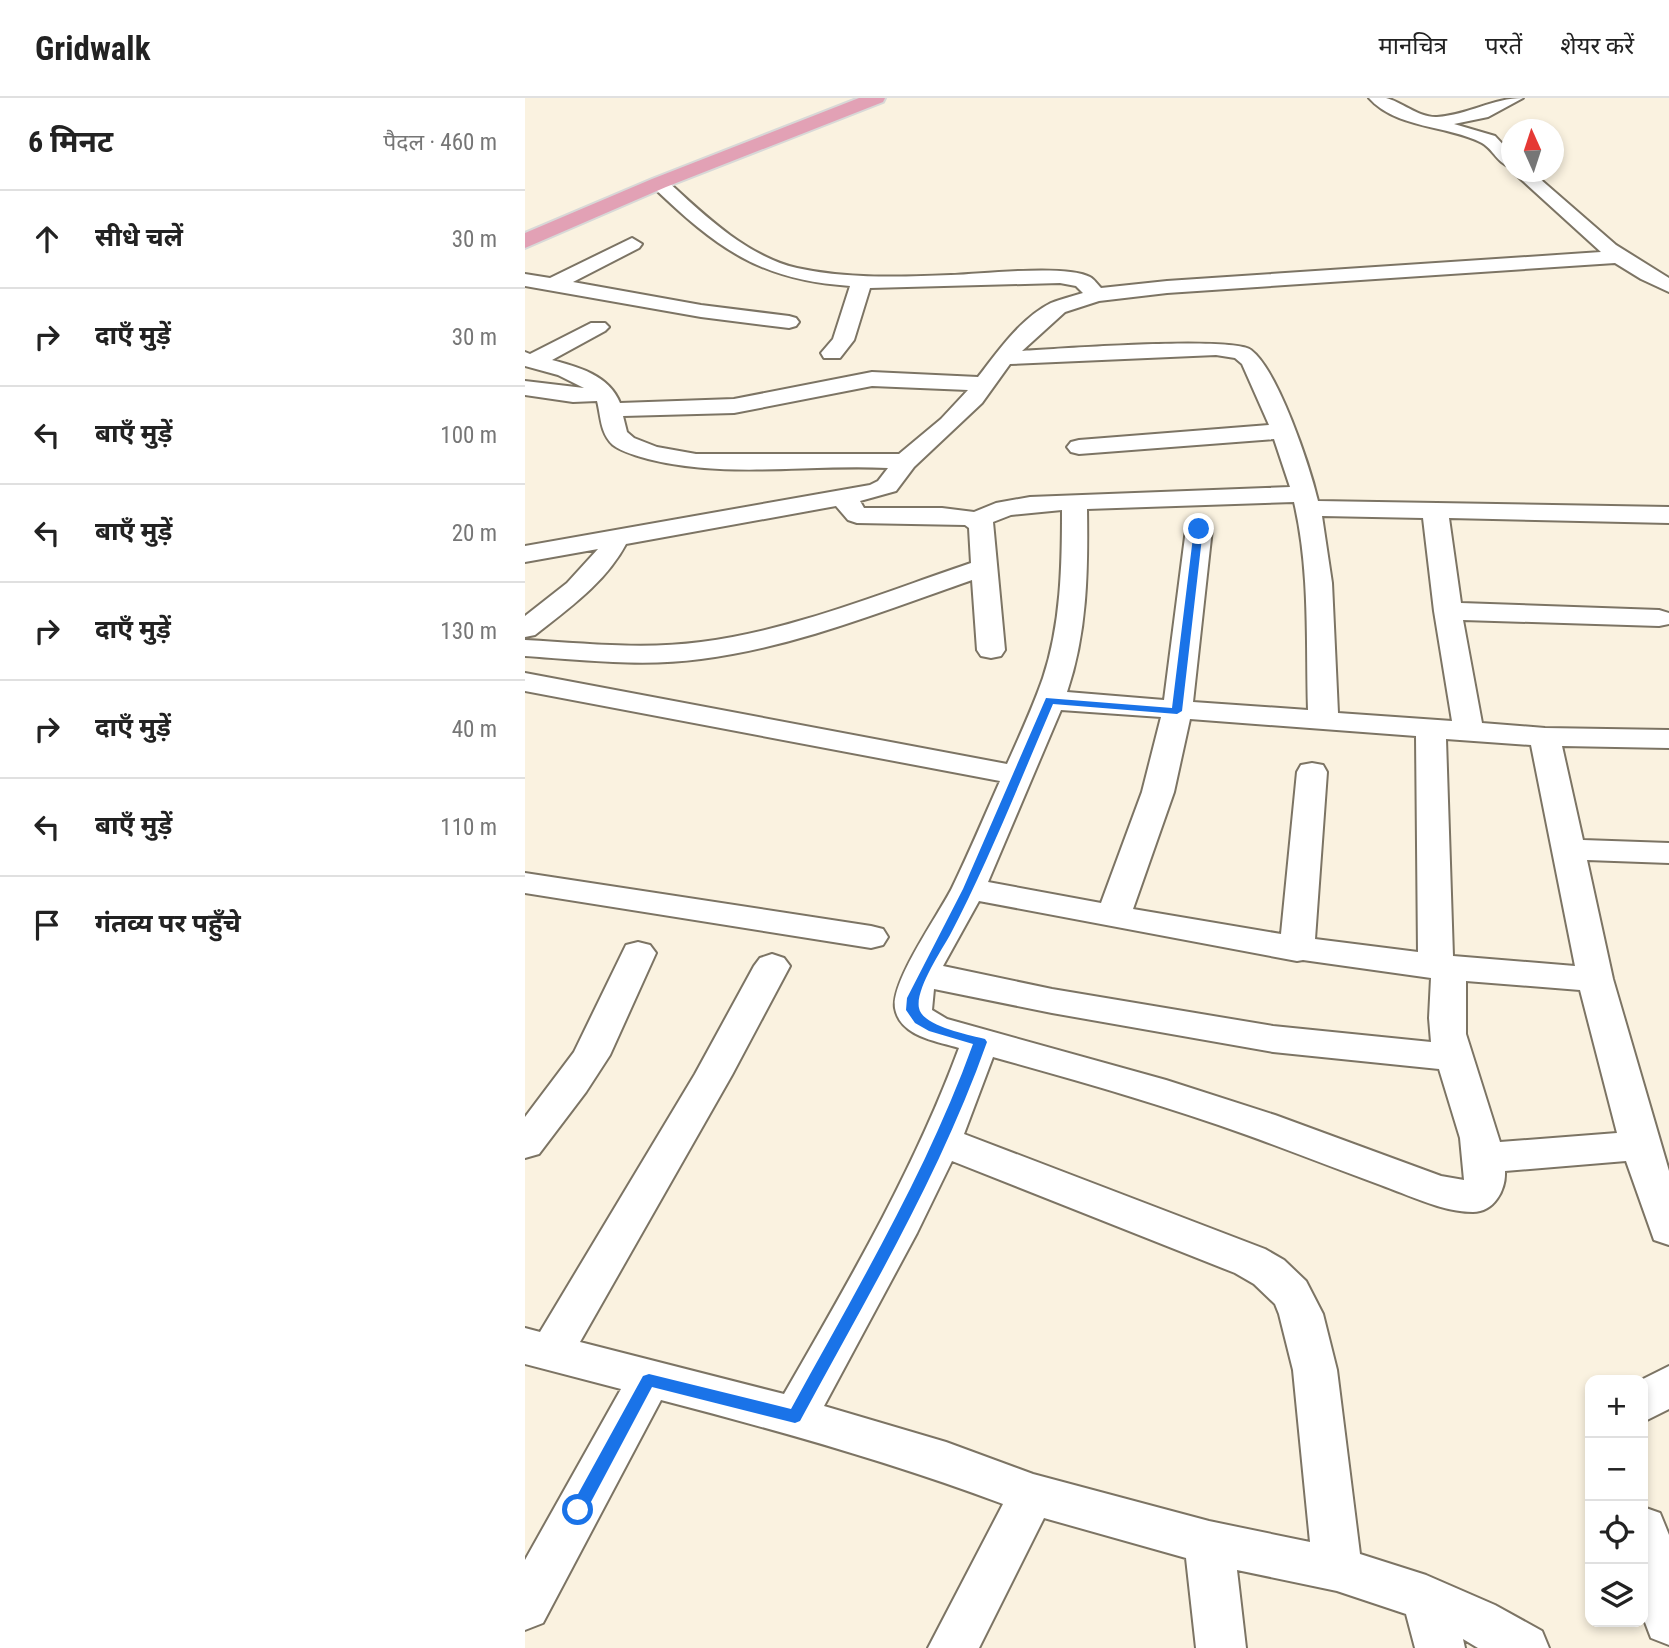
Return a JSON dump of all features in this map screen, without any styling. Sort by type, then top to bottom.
[{"type":"main road","points":[[525,229],[642,177],[846,98]]},
{"type":"main road","points":[[525,242],[659,183],[876,98]]},
{"type":"street","points":[[1377,98],[1397,111],[1489,140],[1501,152]]},
{"type":"street","points":[[1433,121],[1482,114],[1515,98]]},
{"type":"street","points":[[1533,182],[1616,257],[1669,286]]},
{"type":"street","points":[[659,183],[702,223],[764,264],[797,273],[862,280],[1060,277],[1083,281],[1096,295]]},
{"type":"street","points":[[553,285],[632,244]]},
{"type":"street","points":[[525,554],[846,497],[887,486],[905,462],[949,425],[1004,358],[1041,320],[1058,308],[1096,295],[1157,288],[1616,257]]},
{"type":"street","points":[[525,280],[701,311],[789,321]]},
{"type":"street","points":[[832,352],[843,340],[862,280]]},
{"type":"street","points":[[529,360],[598,327]]},
{"type":"street","points":[[1004,358],[1201,349],[1234,350],[1251,361],[1281,431],[1306,501],[1314,542],[1322,721]]},
{"type":"street","points":[[529,360],[577,375],[608,402],[615,434],[620,440],[642,450],[739,465],[843,460],[905,462]]},
{"type":"street","points":[[525,388],[608,402],[734,406],[872,379],[984,384]]},
{"type":"street","points":[[1079,447],[1281,431]]},
{"type":"street","points":[[846,497],[849,509],[857,515],[957,516],[977,520],[1005,508],[1074,502],[1306,501],[1435,510],[1669,514]]},
{"type":"street","points":[[1074,502],[1075,578],[1068,645],[1050,700],[969,889],[913,998],[913,1010],[919,1020],[934,1028],[980,1042],[1153,1089],[1458,1196],[1474,1197],[1482,1189],[1485,1177],[1484,1158],[1452,1057],[1448,1032],[1431,729]]},
{"type":"street","points":[[1435,510],[1448,611],[1469,732]]},
{"type":"street","points":[[977,520],[982,529],[991,650]]},
{"type":"street","points":[[1113,917],[1158,792],[1177,711],[1199,529]]},
{"type":"street","points":[[525,629],[595,573],[607,558],[617,537]]},
{"type":"street","points":[[525,648],[652,654],[725,647],[817,622],[985,567]]},
{"type":"street","points":[[1448,611],[1659,618]]},
{"type":"street","points":[[525,682],[1018,775]]},
{"type":"street","points":[[1050,700],[1545,737],[1669,739]]},
{"type":"street","points":[[1545,737],[1595,979],[1640,1145],[1669,1229]]},
{"type":"street","points":[[1297,950],[1312,772]]},
{"type":"street","points":[[1570,850],[1669,853]]},
{"type":"street","points":[[525,883],[871,937]]},
{"type":"street","points":[[969,889],[1297,950],[1443,968],[1595,979]]},
{"type":"street","points":[[525,1143],[573,1083],[591,1055],[638,953]]},
{"type":"street","points":[[772,966],[713,1075],[538,1350],[795,1416],[946,1462],[1031,1494],[1209,1543],[1337,1569],[1426,1598],[1477,1621],[1524,1648]]},
{"type":"street","points":[[923,974],[1078,1006],[1273,1039],[1452,1057]]},
{"type":"street","points":[[795,1416],[859,1301],[941,1141],[980,1042]]},
{"type":"street","points":[[941,1141],[1250,1261],[1269,1272],[1291,1293],[1301,1314],[1315,1370],[1337,1569]]},
{"type":"street","points":[[1484,1158],[1640,1145]]},
{"type":"street","points":[[525,1607],[649,1380]]},
{"type":"street","points":[[1648,1400],[1669,1385]]},
{"type":"street","points":[[953,1648],[1031,1494]]},
{"type":"street","points":[[1209,1543],[1221,1648]]},
{"type":"street","points":[[1648,1546],[1669,1622]]},
{"type":"street","points":[[1426,1598],[1440,1648]]},
{"type":"route","points":[[578,1510],[649,1380],[795,1416],[904,1217],[960,1098],[980,1042],[934,1028],[919,1020],[913,1010],[913,998],[923,974],[969,889],[1050,700],[1177,711],[1199,529]]}]
